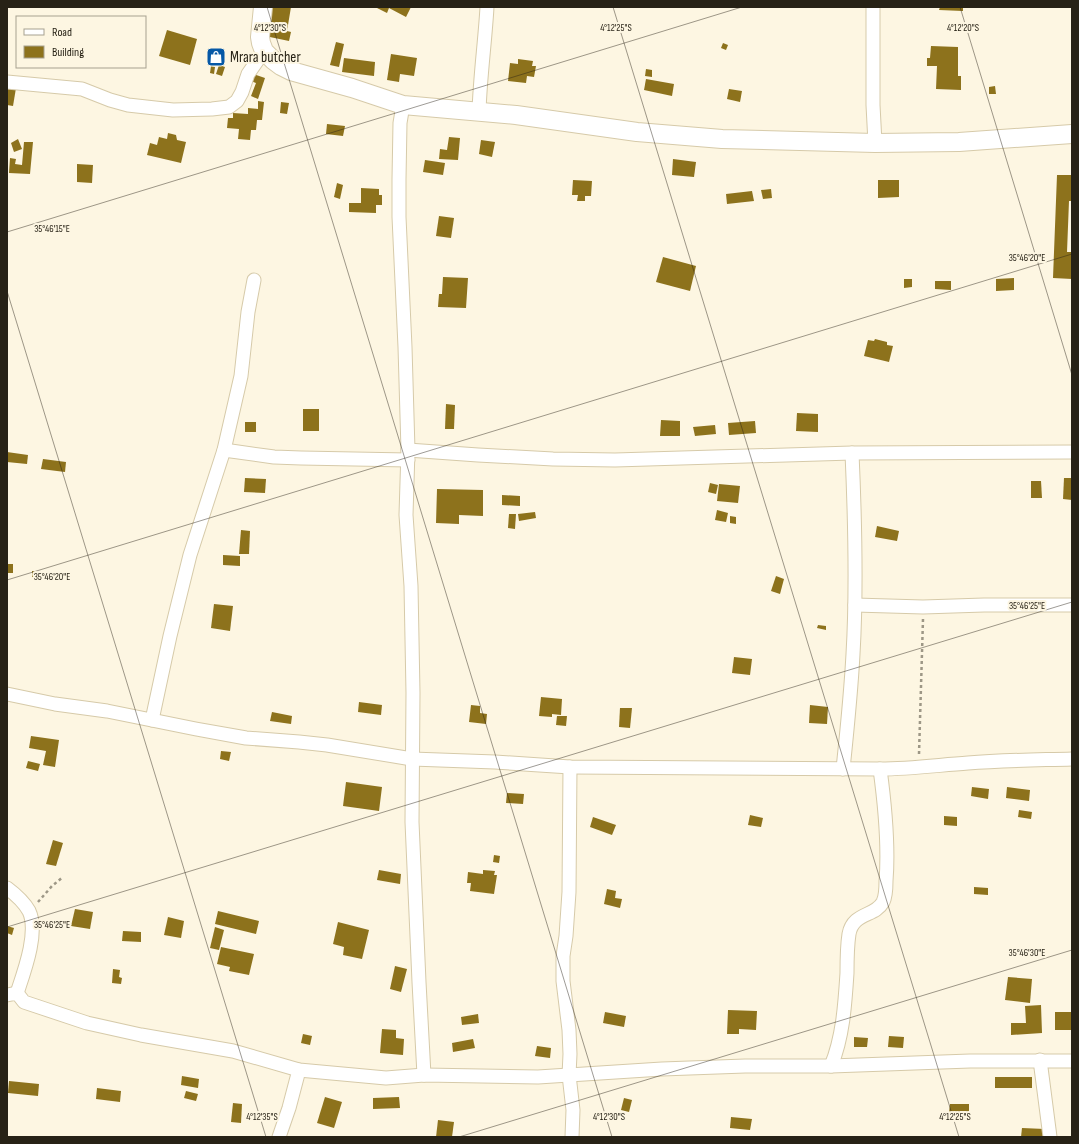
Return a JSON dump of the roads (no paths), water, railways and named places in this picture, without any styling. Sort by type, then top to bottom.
[{"type":"street","points":[[263,7],[260,37],[264,51],[281,66],[291,71],[352,88],[404,105],[516,115],[637,132],[715,138],[875,143],[959,142],[1072,134]]},
{"type":"street","points":[[479,112],[487,7]]},
{"type":"street","points":[[873,7],[873,105],[875,143]]},
{"type":"street","points":[[7,82],[82,89],[128,105],[173,110],[212,110],[228,106],[237,101],[242,92],[248,74],[264,51]]},
{"type":"street","points":[[404,105],[400,123],[399,217],[408,454],[406,515],[411,586],[413,693],[412,822],[424,1075]]},
{"type":"street","points":[[152,720],[170,636],[190,555],[224,450],[241,376],[248,312],[254,280]]},
{"type":"street","points":[[224,450],[274,457],[301,458],[408,454],[615,460],[852,453],[1072,452]]},
{"type":"street","points":[[843,769],[848,730],[855,605],[852,453]]},
{"type":"street","points":[[855,605],[923,607],[1072,605]]},
{"type":"street","points":[[7,694],[55,704],[107,711],[246,738],[299,742],[412,759],[496,762],[570,767],[843,769],[899,769],[982,762],[1072,760]]},
{"type":"street","points":[[570,767],[569,892],[563,956],[563,981],[570,1054],[569,1075],[573,1110],[572,1137]]},
{"type":"street","points":[[831,1066],[841,1035],[850,929],[861,917],[872,912],[882,904],[885,897],[888,869],[884,802],[880,769]]},
{"type":"street","points":[[7,888],[28,909],[32,928],[26,964],[12,994],[24,1002],[88,1023],[141,1035],[232,1051],[300,1070],[386,1078],[424,1075],[538,1077],[744,1066],[831,1066],[970,1061],[1072,1061]]},
{"type":"street","points":[[1040,1060],[1050,1137]]},
{"type":"street","points":[[279,1137],[300,1070]]},
{"type":"place","name":"Mrara butcher","points":[[216,57]]}]
